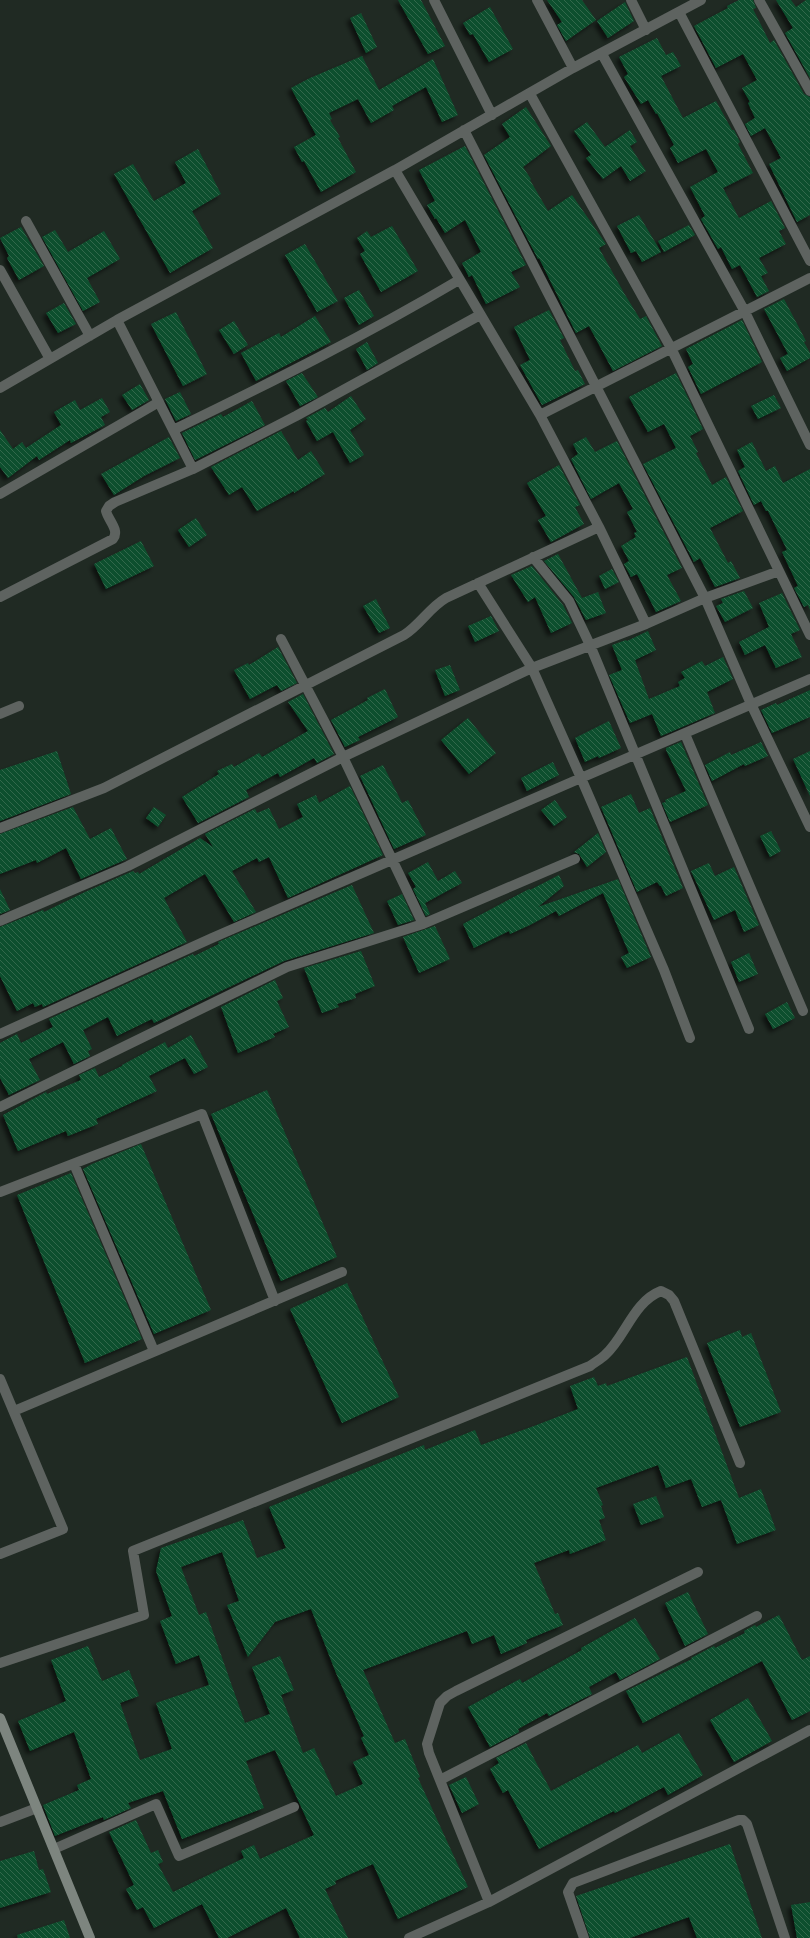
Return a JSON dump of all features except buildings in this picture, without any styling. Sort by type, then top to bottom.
[{"type":"street","points":[[434,0],[492,115]]},
{"type":"street","points":[[537,0],[573,68]]},
{"type":"street","points":[[631,0],[646,30]]},
{"type":"street","points":[[0,388],[117,320],[395,170],[573,68],[602,54],[701,0]]},
{"type":"street","points":[[759,0],[810,91]]},
{"type":"street","points":[[679,12],[810,261]]},
{"type":"street","points":[[602,54],[744,310],[810,445]]},
{"type":"street","points":[[530,94],[671,348],[810,635]]},
{"type":"street","points":[[464,130],[705,598],[751,704],[810,827]]},
{"type":"street","points":[[395,170],[540,415],[599,527],[646,624]]},
{"type":"street","points":[[26,221],[90,336]]},
{"type":"street","points":[[0,270],[50,359]]},
{"type":"street","points":[[540,415],[744,310],[810,278]]},
{"type":"street","points":[[173,430],[284,376],[384,324],[459,280]]},
{"type":"street","points":[[0,597],[113,539],[115,530],[106,511],[109,506],[115,502],[193,469],[296,416],[480,315]]},
{"type":"street","points":[[117,320],[193,469]]},
{"type":"street","points":[[0,494],[159,402]]},
{"type":"street","points":[[0,828],[104,788],[305,686],[411,630],[438,602],[599,527]]},
{"type":"street","points":[[533,557],[570,601],[590,645],[749,1029]]},
{"type":"street","points":[[0,921],[128,866],[343,757],[532,668],[646,624],[705,598],[779,571]]},
{"type":"street","points":[[478,583],[532,668],[664,970],[690,1038]]},
{"type":"street","points":[[281,639],[343,757],[424,924]]},
{"type":"street","points":[[0,1034],[212,938],[810,679]]},
{"type":"street","points":[[0,714],[19,706]]},
{"type":"street","points":[[685,734],[803,1011]]},
{"type":"street","points":[[0,1107],[288,968],[424,924],[575,859]]},
{"type":"street","points":[[0,1192],[202,1114],[275,1301]]},
{"type":"street","points":[[74,1164],[154,1351]]},
{"type":"street","points":[[14,1411],[342,1272]]},
{"type":"street","points":[[0,1663],[144,1615],[132,1551],[590,1366],[605,1355],[643,1302],[652,1295],[661,1291],[669,1295],[674,1301],[740,1462]]},
{"type":"street","points":[[0,1379],[63,1529],[0,1554]]},
{"type":"street","points":[[489,1902],[427,1744],[440,1703],[447,1696],[698,1572]]},
{"type":"street","points":[[440,1780],[757,1616]]},
{"type":"street","points":[[0,1718],[90,1938]]},
{"type":"street","points":[[412,1938],[489,1902],[810,1730]]},
{"type":"street","points":[[54,1849],[156,1804],[179,1856],[294,1806]]},
{"type":"street","points":[[0,1822],[37,1808]]},
{"type":"street","points":[[584,1938],[568,1892],[573,1883],[739,1820],[744,1820],[747,1824],[785,1938]]}]
